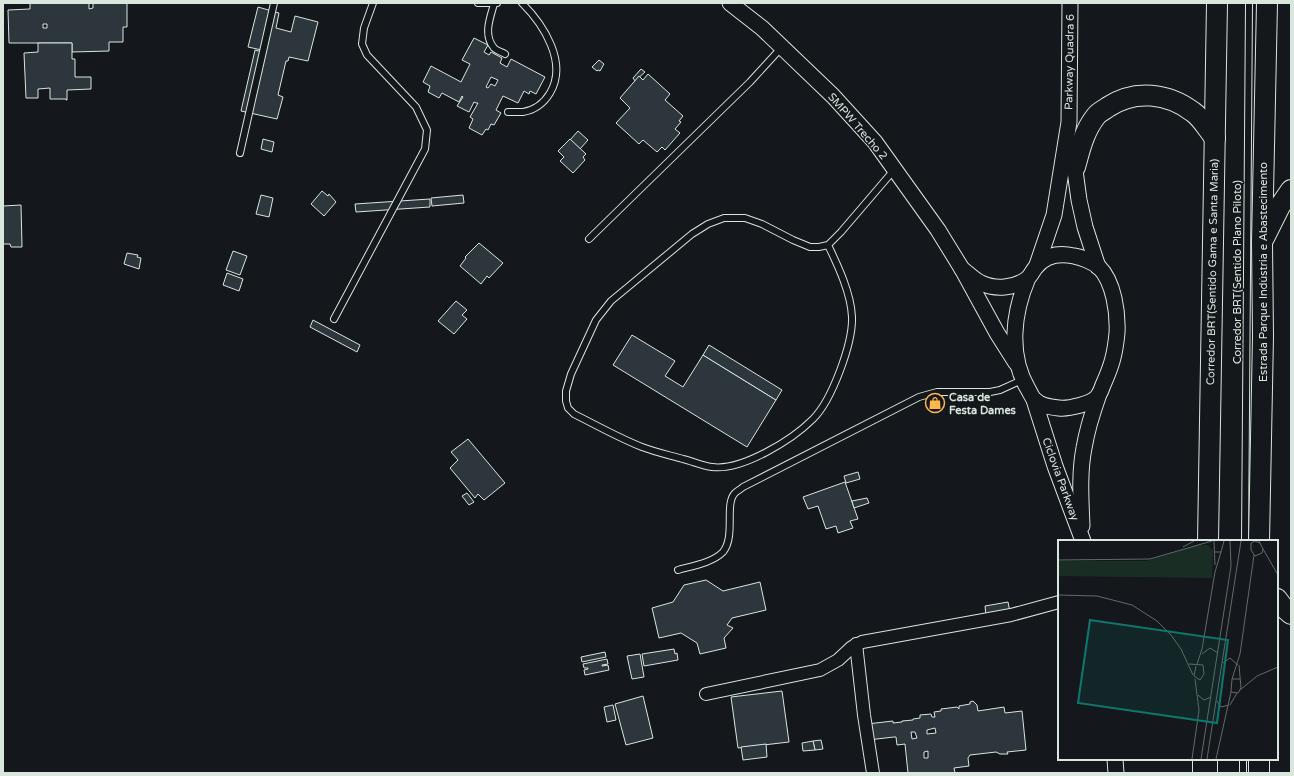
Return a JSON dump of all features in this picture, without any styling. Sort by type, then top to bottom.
[{"type":"highway","points":[[1208,540],[1217,3]]},
{"type":"highway","name":"Estrada Parque Indústria e Abastecimento","points":[[1259,540],[1263,336],[1262,242],[1267,3]]},
{"type":"highway","points":[[1075,166],[1084,134],[1097,115],[1118,100],[1140,95],[1165,98],[1182,105],[1195,113],[1215,138]]},
{"type":"highway","points":[[1262,242],[1280,206],[1291,190]]},
{"type":"highway","points":[[1278,600],[1291,614]]},
{"type":"highway","points":[[1203,760],[1203,773]]},
{"type":"highway","points":[[1259,760],[1259,773]]},
{"type":"street","name":"SMPW Trecho 2","points":[[730,3],[762,28],[782,47],[833,96],[875,142],[938,230],[962,269]]},
{"type":"street","name":"Parkway Quadra 6","points":[[1037,265],[1054,215],[1069,122],[1070,3]]},
{"type":"street","name":"Parkway Quadra 6","points":[[1069,122],[1079,200],[1085,227],[1098,267]]},
{"type":"street","points":[[1063,253],[1079,256],[1098,267],[1108,283],[1114,298],[1117,323],[1116,346],[1112,364],[1098,397],[1083,405],[1065,409],[1047,407],[1034,400],[1022,380],[1018,364],[1015,341],[1017,310],[1021,294],[1028,278],[1037,265],[1048,257],[1063,253]]},
{"type":"street","points":[[962,269],[980,283],[992,287],[1004,288],[1015,285],[1028,278]]},
{"type":"street","points":[[962,269],[997,333],[1018,364]]},
{"type":"street","name":"Ciclovia Parkway","points":[[1083,539],[1081,474],[1088,427],[1098,397]]},
{"type":"street","name":"Ciclovia Parkway","points":[[1034,400],[1055,466],[1083,539]]},
{"type":"street","points":[[706,694],[820,670],[838,660],[856,644],[1011,615],[1058,602]]},
{"type":"street","points":[[856,644],[864,715],[873,773]]},
{"type":"street","points":[[1115,760],[1116,773]]},
{"type":"lane","points":[[240,152],[274,3]]},
{"type":"lane","points":[[334,319],[425,149],[427,130],[416,107],[367,55],[362,44],[364,28],[373,3]]},
{"type":"lane","points":[[478,3],[496,4],[488,29],[490,40],[495,48],[505,54]]},
{"type":"lane","points":[[508,112],[524,112],[536,108],[546,100],[552,90],[557,76],[554,55],[549,40],[541,25],[522,3]]},
{"type":"lane","name":"Corredor BRT(Sentido Plano Piloto)","points":[[1245,540],[1249,3]]},
{"type":"lane","points":[[589,239],[750,82],[782,47]]},
{"type":"lane","points":[[828,245],[841,274],[850,301],[852,331],[830,396],[814,419],[786,441],[759,456],[732,467],[712,467],[642,447],[574,414],[568,408],[566,391],[571,374],[596,320],[607,305],[633,281],[692,234],[708,224],[724,218],[745,218],[762,224],[793,240],[810,246],[819,247],[828,245],[894,170]]},
{"type":"lane","points":[[678,570],[712,560],[722,552],[729,542],[731,503],[734,493],[743,487],[919,397],[937,392],[990,392],[1000,390],[1022,380]]},
{"type":"lane","points":[[1214,760],[1214,773]]},
{"type":"lane","points":[[1243,760],[1243,773]]},
{"type":"building","points":[[30,3],[89,3],[89,9],[93,8],[93,3],[127,3],[127,27],[123,27],[123,42],[109,42],[109,51],[72,52],[72,43],[9,43],[8,10],[30,9]],"holes":[[[43,24],[47,24],[47,28],[43,28]]]},
{"type":"building","points":[[258,7],[279,13],[276,28],[291,32],[295,16],[318,22],[308,61],[289,57],[288,61],[286,61],[278,95],[283,97],[277,119],[241,111],[255,50],[266,53],[266,51],[248,47]]},
{"type":"building","points":[[474,38],[488,45],[484,52],[489,55],[491,52],[502,58],[500,63],[507,67],[511,59],[545,77],[536,94],[530,91],[529,94],[524,91],[518,103],[503,96],[496,110],[501,113],[494,125],[491,124],[488,130],[486,129],[482,135],[469,128],[473,119],[470,117],[478,103],[474,102],[469,112],[457,106],[463,97],[462,96],[459,102],[442,93],[439,98],[428,92],[430,86],[423,82],[431,66],[461,82],[470,64],[462,60]],"holes":[[[491,77],[498,80],[495,86],[491,84],[488,88],[486,87]]]},
{"type":"building","points":[[38,43],[72,43],[72,59],[75,59],[75,77],[91,77],[91,89],[67,90],[67,100],[50,99],[50,88],[38,89],[38,98],[26,98],[24,53],[38,52]]},
{"type":"building","points":[[599,60],[604,64],[600,71],[597,71],[592,67]]},
{"type":"building","points":[[641,69],[645,72],[635,81],[633,78]]},
{"type":"building","points":[[648,74],[670,94],[665,100],[683,116],[679,121],[681,122],[675,129],[680,133],[665,150],[662,147],[657,152],[643,140],[639,144],[616,123],[630,108],[620,98],[639,76],[643,80]]},
{"type":"building","points":[[578,131],[588,140],[580,149],[570,140]]},
{"type":"building","points":[[263,139],[274,142],[272,152],[261,149]]},
{"type":"building","points":[[570,139],[586,154],[583,157],[585,160],[573,173],[560,161],[564,157],[558,151]]},
{"type":"building","points":[[322,191],[328,196],[329,194],[336,202],[324,216],[311,204]]},
{"type":"building","points":[[261,195],[273,198],[269,217],[256,214]]},
{"type":"building","points":[[463,195],[464,203],[432,206],[431,198]]},
{"type":"building","points":[[430,199],[430,207],[356,212],[355,204]]},
{"type":"building","points":[[21,205],[22,247],[11,247],[10,244],[3,244],[3,206]]},
{"type":"building","points":[[479,243],[503,263],[489,278],[487,276],[481,284],[460,266],[466,258],[465,257]]},
{"type":"building","points":[[233,251],[247,256],[240,275],[226,270]]},
{"type":"building","points":[[127,253],[138,255],[137,257],[141,258],[139,269],[124,264]]},
{"type":"building","points":[[227,273],[243,279],[239,291],[223,285]]},
{"type":"building","points":[[456,301],[467,310],[462,315],[467,319],[454,334],[438,321]]},
{"type":"building","points":[[313,320],[360,345],[357,352],[310,327]]},
{"type":"building","points":[[632,335],[675,361],[665,376],[683,387],[703,355],[776,400],[747,447],[613,365]]},
{"type":"building","points":[[709,345],[782,390],[776,400],[703,355]]},
{"type":"building","points":[[468,439],[505,483],[484,500],[478,494],[475,498],[450,468],[458,460],[451,452]]},
{"type":"building","points":[[858,472],[860,479],[846,483],[844,476]]},
{"type":"building","points":[[845,482],[858,519],[850,521],[853,528],[838,533],[836,526],[826,529],[818,506],[808,509],[803,497]]},
{"type":"building","points":[[467,493],[474,502],[469,505],[462,496]]},
{"type":"building","points":[[867,498],[869,503],[854,508],[852,501]]},
{"type":"building","points":[[706,580],[723,591],[760,582],[766,610],[732,618],[727,625],[733,628],[724,638],[726,648],[700,654],[697,643],[681,633],[659,638],[652,608],[673,602],[684,585]]},
{"type":"building","points":[[1008,602],[1010,612],[986,615],[985,606]]},
{"type":"building","points":[[674,649],[675,654],[677,653],[678,660],[644,666],[642,654]]},
{"type":"building","points":[[605,652],[606,657],[582,662],[581,657]]},
{"type":"building","points":[[640,654],[644,677],[632,679],[627,656]]},
{"type":"building","points":[[607,659],[608,664],[602,666],[608,665],[609,670],[585,675],[584,670],[588,668],[584,668],[583,664]]},
{"type":"building","points":[[782,691],[789,742],[738,748],[731,697]]},
{"type":"building","points":[[643,696],[653,738],[626,745],[615,704]]},
{"type":"building","points":[[973,701],[977,705],[978,711],[1004,707],[1005,713],[1022,711],[1026,750],[1007,752],[1008,754],[1000,754],[996,752],[970,755],[968,758],[969,766],[954,768],[955,773],[908,773],[905,744],[897,745],[896,737],[868,740],[867,724],[893,721],[893,723],[902,722],[920,718],[920,715],[931,714],[932,717],[935,717],[934,712],[941,711],[941,709],[957,707],[959,709],[959,706],[970,704],[970,702]],"holes":[[[935,728],[936,733],[927,734],[927,730]],[[911,732],[915,732],[917,738],[912,739]],[[928,751],[928,758],[924,758],[924,752]]]},
{"type":"building","points":[[613,705],[616,720],[607,722],[604,707]]},
{"type":"building","points":[[821,740],[823,749],[815,750],[813,741]]},
{"type":"building","points":[[813,741],[815,750],[803,751],[802,743]]},
{"type":"building","points":[[766,744],[767,757],[743,760],[741,747]]},
{"type":"place","name":"Casa de Festa Dames","points":[[935,403]]}]
